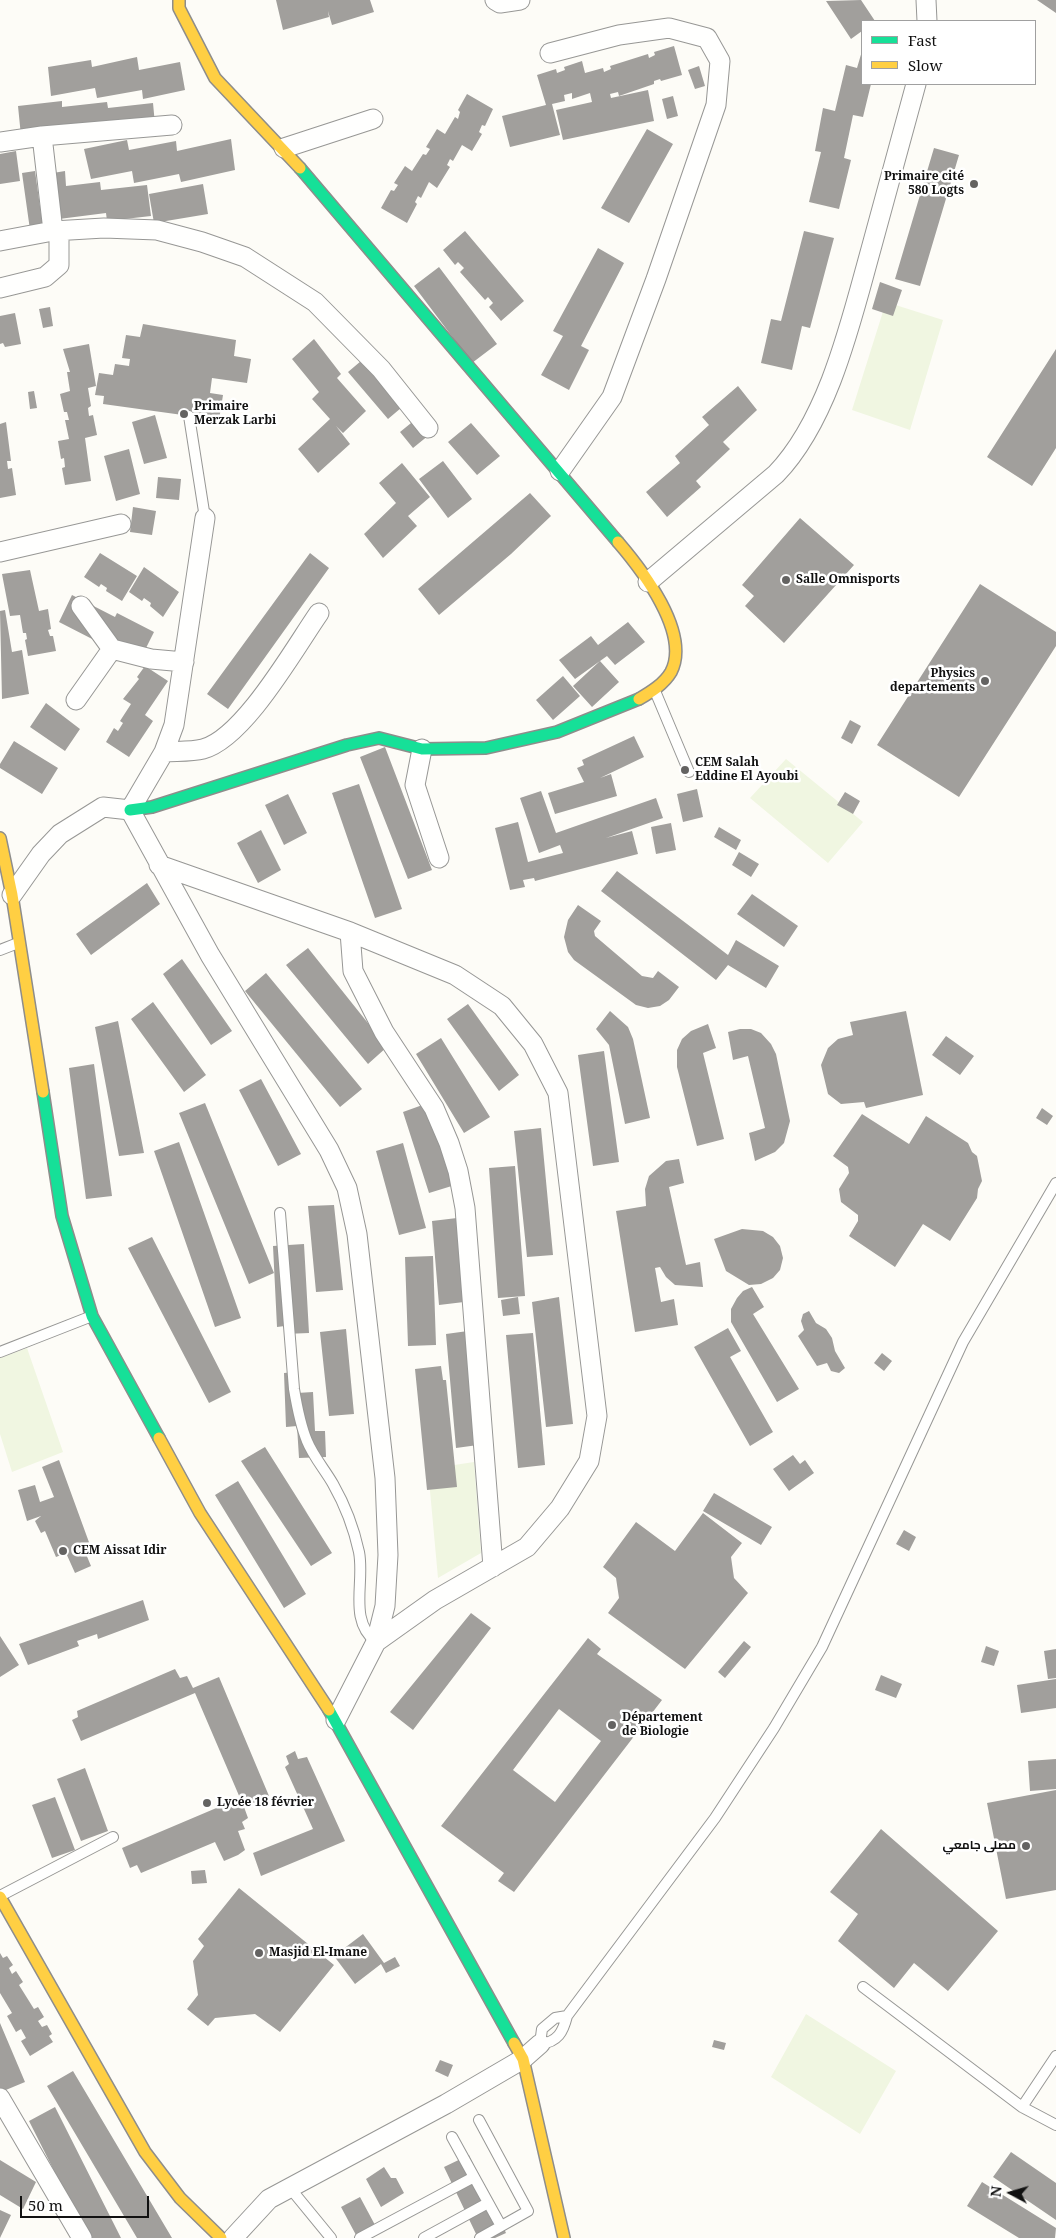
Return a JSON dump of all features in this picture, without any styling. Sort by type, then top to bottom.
[{"type":"street","points":[[12,895],[41,854],[60,834],[102,807],[130,810],[152,807],[347,745],[379,738],[422,750],[486,748],[557,732],[635,701],[655,690],[671,671],[676,645],[667,614],[648,582],[560,471],[284,148],[215,78],[179,8],[179,0]]},
{"type":"street","points":[[494,0],[500,3],[520,0]]},
{"type":"street","points":[[926,0],[927,20]]},
{"type":"street","points":[[550,53],[618,35],[669,28],[707,38],[720,61],[716,105],[656,279],[612,397],[560,471]]},
{"type":"street","points":[[648,582],[776,474],[790,459],[803,440],[826,392],[847,336],[916,85]]},
{"type":"street","points":[[284,148],[373,119]]},
{"type":"street","points":[[0,142],[42,136],[172,125]]},
{"type":"street","points":[[0,288],[45,277],[58,265],[56,231],[42,136]]},
{"type":"street","points":[[0,241],[56,231],[104,228],[157,230],[202,242],[244,257],[315,302],[381,369],[428,428]]},
{"type":"street","points":[[130,810],[164,752],[174,725],[205,518]]},
{"type":"street","points":[[0,552],[121,524]]},
{"type":"street","points":[[81,606],[112,649],[151,659],[184,662]]},
{"type":"street","points":[[164,752],[203,749],[227,736],[247,718],[319,613]]},
{"type":"street","points":[[76,700],[112,649]]},
{"type":"street","points":[[422,750],[415,785],[439,858]]},
{"type":"street","points":[[130,810],[210,955],[329,1150],[348,1188],[357,1234],[386,1478],[388,1555],[385,1606],[376,1642],[336,1720]]},
{"type":"street","points":[[0,838],[12,895],[62,1216],[92,1316],[200,1513],[336,1720],[523,2060],[564,2238]]},
{"type":"street","points":[[159,865],[350,932],[455,975],[502,1006],[533,1044],[558,1093],[596,1416],[589,1460],[560,1508],[527,1547],[435,1600],[376,1642]]},
{"type":"street","points":[[350,932],[353,971],[362,991],[384,1032],[434,1108],[449,1143],[458,1171],[465,1208],[493,1567]]},
{"type":"street","points":[[0,1896],[116,2105],[168,2187],[200,2222],[221,2238]]},
{"type":"street","points":[[233,2238],[268,2199],[373,2145],[523,2060],[540,2044]]},
{"type":"street","points":[[1,2100],[82,2238]]},
{"type":"lane","points":[[189,416],[205,518]]},
{"type":"lane","points":[[655,690],[689,772]]},
{"type":"lane","points":[[0,950],[19,943]]},
{"type":"lane","points":[[567,2016],[555,2018],[542,2029],[540,2044],[552,2043],[563,2031],[567,2016],[715,1818],[774,1728],[822,1647],[963,1342],[1056,1183]]},
{"type":"lane","points":[[280,1214],[298,1418],[307,1443],[334,1486],[351,1524],[359,1554],[359,1614],[366,1635],[376,1642]]},
{"type":"lane","points":[[0,1352],[92,1316]]},
{"type":"lane","points":[[0,1896],[113,1837]]},
{"type":"lane","points":[[863,1988],[1022,2107],[1056,2126]]},
{"type":"lane","points":[[1022,2107],[1056,2056]]},
{"type":"lane","points":[[479,2120],[528,2212],[480,2238]]},
{"type":"lane","points":[[452,2137],[502,2226]]},
{"type":"lane","points":[[360,2238],[474,2177]]},
{"type":"lane","points":[[290,2188],[331,2238]]},
{"type":"lane","points":[[424,2238],[488,2203]]},
{"type":"green space","points":[[886,302],[943,320],[910,430],[852,410]]},
{"type":"green space","points":[[786,759],[863,822],[828,863],[750,798]]},
{"type":"green space","points":[[27,1348],[63,1452],[12,1472],[0,1434],[0,1358]]},
{"type":"green space","points":[[474,1462],[481,1553],[438,1578],[428,1469]]},
{"type":"green space","points":[[806,2014],[896,2071],[860,2134],[771,2077]]},
{"type":"building","points":[[276,0],[370,0],[374,12],[332,25],[328,11],[329,17],[283,30]]},
{"type":"building","points":[[861,0],[874,20],[861,20],[861,32],[851,39],[826,1]]},
{"type":"building","points":[[1037,0],[1056,0],[1056,13]]},
{"type":"building","points":[[674,46],[682,75],[654,81],[654,84],[619,96],[618,92],[610,94],[611,98],[648,90],[654,121],[563,140],[556,110],[592,102],[590,93],[572,99],[572,93],[564,95],[565,101],[552,104],[560,135],[510,147],[502,116],[546,105],[537,75],[556,69],[557,73],[565,70],[564,67],[582,61],[585,73],[603,68],[604,72],[611,69],[610,66],[648,54],[649,58],[655,55],[654,52]]},
{"type":"building","points":[[861,54],[861,85],[871,85],[863,117],[853,115],[844,158],[851,160],[839,209],[809,202],[821,152],[815,151],[823,108],[835,111],[846,65],[857,68]]},
{"type":"building","points":[[137,57],[139,70],[180,62],[185,90],[143,99],[142,90],[97,98],[95,88],[51,96],[48,67],[91,60],[92,67]]},
{"type":"building","points":[[699,66],[705,86],[695,89],[688,70]]},
{"type":"building","points":[[467,94],[493,109],[485,126],[482,125],[479,132],[482,134],[472,151],[462,145],[453,161],[450,159],[447,165],[450,167],[437,188],[429,182],[421,198],[418,196],[415,202],[417,204],[407,223],[381,208],[391,190],[394,191],[398,185],[394,183],[405,166],[412,171],[423,154],[426,155],[430,149],[426,147],[437,129],[445,134],[455,117],[458,119],[460,112],[458,110]]},
{"type":"building","points":[[673,96],[678,116],[667,119],[662,99]]},
{"type":"building","points":[[62,101],[62,107],[107,102],[108,108],[153,103],[156,135],[115,139],[114,133],[21,136],[18,106]]},
{"type":"building","points":[[647,129],[673,144],[629,223],[601,208]]},
{"type":"building","points":[[231,139],[235,170],[181,182],[179,174],[134,183],[132,171],[91,179],[84,149],[127,140],[129,150],[176,141],[177,151]]},
{"type":"building","points":[[934,148],[959,155],[920,286],[895,279]]},
{"type":"building","points":[[16,151],[20,181],[0,184],[0,154]]},
{"type":"building","points":[[35,171],[44,235],[31,237],[22,173]]},
{"type":"building","points":[[65,171],[66,186],[100,182],[101,190],[147,185],[151,216],[107,221],[106,213],[59,219],[53,173]]},
{"type":"building","points":[[203,184],[208,214],[154,223],[149,194]]},
{"type":"building","points":[[465,231],[524,301],[501,321],[489,307],[493,303],[488,297],[485,300],[460,272],[464,268],[458,262],[455,265],[443,250]]},
{"type":"building","points":[[804,231],[834,238],[810,328],[802,326],[792,370],[761,363],[771,319],[781,321]]},
{"type":"building","points":[[598,248],[624,263],[581,346],[589,350],[569,390],[541,375],[563,336],[553,331]]},
{"type":"building","points":[[439,267],[497,344],[472,363],[414,286]]},
{"type":"building","points":[[880,282],[902,290],[893,316],[872,309]]},
{"type":"building","points":[[50,307],[53,326],[43,328],[39,309]]},
{"type":"building","points":[[15,313],[21,344],[5,347],[3,343],[0,344],[0,316]]},
{"type":"building","points":[[143,324],[236,340],[234,356],[251,359],[247,383],[212,378],[210,393],[223,395],[219,420],[103,404],[104,396],[95,395],[99,373],[113,375],[115,364],[129,366],[130,359],[122,358],[126,335],[140,337]]},
{"type":"building","points":[[314,339],[341,374],[337,378],[366,411],[343,433],[336,426],[350,444],[318,473],[298,449],[330,419],[312,399],[319,392],[292,359]]},
{"type":"building","points":[[89,344],[96,386],[88,388],[91,406],[88,408],[89,416],[93,415],[97,435],[85,438],[91,481],[65,485],[62,468],[65,467],[64,458],[61,459],[58,441],[69,439],[65,420],[69,420],[67,412],[64,412],[60,394],[70,391],[67,372],[70,372],[63,349]]},
{"type":"building","points":[[1056,349],[1056,448],[1032,486],[987,457]]},
{"type":"building","points":[[361,361],[401,408],[388,419],[348,372]]},
{"type":"building","points":[[738,386],[757,410],[723,442],[730,449],[696,481],[701,487],[667,517],[646,492],[680,463],[675,456],[709,425],[702,417]]},
{"type":"building","points":[[34,391],[37,408],[30,409],[28,392]]},
{"type":"building","points":[[155,415],[167,458],[144,464],[132,422]]},
{"type":"building","points":[[416,419],[429,435],[413,448],[400,432]]},
{"type":"building","points":[[6,422],[11,461],[7,461],[8,469],[12,468],[16,495],[0,498],[0,424]]},
{"type":"building","points":[[471,423],[500,456],[477,475],[448,442]]},
{"type":"building","points":[[129,449],[140,494],[116,501],[104,456]]},
{"type":"building","points":[[443,461],[472,499],[448,518],[419,479]]},
{"type":"building","points":[[402,463],[430,497],[408,516],[417,526],[383,558],[364,534],[396,503],[379,483]]},
{"type":"building","points":[[158,477],[181,479],[179,500],[156,498]]},
{"type":"building","points":[[530,493],[551,516],[511,554],[439,615],[418,589]]},
{"type":"building","points":[[133,507],[156,511],[152,535],[130,532]]},
{"type":"building","points":[[800,518],[854,565],[784,643],[745,606],[754,596],[742,585]]},
{"type":"building","points":[[100,553],[137,576],[122,601],[106,591],[107,588],[101,584],[99,587],[84,577]]},
{"type":"building","points":[[310,553],[329,568],[228,709],[207,694]]},
{"type":"building","points":[[144,567],[179,592],[163,617],[150,606],[151,603],[144,598],[142,601],[129,592]]},
{"type":"building","points":[[30,570],[39,611],[48,609],[51,629],[48,630],[50,636],[53,636],[56,651],[28,656],[25,640],[27,639],[26,633],[23,633],[20,615],[10,616],[2,574]]},
{"type":"building","points":[[980,584],[1056,632],[1056,646],[959,797],[877,745]]},
{"type":"building","points":[[72,595],[115,617],[117,613],[154,632],[141,658],[98,642],[59,622]]},
{"type":"building","points":[[5,610],[12,652],[22,650],[29,694],[2,699],[0,611]]},
{"type":"building","points":[[628,622],[645,642],[615,665],[607,656],[575,679],[559,660],[591,636],[598,645]]},
{"type":"building","points":[[600,661],[619,682],[592,707],[573,686]]},
{"type":"building","points":[[145,666],[168,681],[145,715],[153,721],[129,757],[106,742],[114,728],[118,731],[123,723],[120,721],[131,704],[123,699],[139,679],[137,677]]},
{"type":"building","points":[[563,676],[580,696],[553,720],[536,700]]},
{"type":"building","points":[[46,703],[80,729],[65,751],[30,727]]},
{"type":"building","points":[[850,720],[861,726],[852,744],[841,738]]},
{"type":"building","points":[[634,736],[644,757],[600,778],[611,774],[617,796],[555,814],[548,793],[584,782],[577,768],[584,765],[582,760]]},
{"type":"building","points":[[14,741],[58,768],[42,794],[0,768],[0,764]]},
{"type":"building","points":[[385,747],[432,870],[408,879],[360,757]]},
{"type":"building","points":[[359,784],[402,909],[375,918],[332,793]]},
{"type":"building","points":[[697,789],[703,817],[683,822],[677,794]]},
{"type":"building","points":[[541,791],[556,833],[656,798],[663,818],[606,838],[632,831],[638,854],[535,881],[534,878],[523,880],[525,887],[510,890],[495,828],[518,822],[528,862],[563,853],[560,845],[539,853],[520,798]]},
{"type":"building","points":[[845,792],[860,801],[853,814],[837,805]]},
{"type":"building","points":[[288,794],[307,833],[284,845],[265,805]]},
{"type":"building","points":[[671,823],[676,850],[656,854],[651,827]]},
{"type":"building","points":[[719,827],[741,840],[736,850],[714,837]]},
{"type":"building","points":[[261,830],[281,870],[258,883],[237,843]]},
{"type":"building","points":[[739,852],[759,864],[751,877],[732,865]]},
{"type":"building","points":[[617,871],[728,955],[736,940],[779,966],[766,988],[728,965],[716,980],[601,891]]},
{"type":"building","points":[[147,883],[160,904],[91,955],[76,934]]},
{"type":"building","points":[[752,894],[798,926],[784,947],[737,914]]},
{"type":"building","points":[[578,905],[601,921],[594,931],[595,936],[642,976],[653,978],[658,971],[679,987],[669,1000],[660,1006],[648,1008],[636,1005],[574,960],[568,952],[564,937],[568,920]]},
{"type":"building","points":[[308,948],[387,1047],[368,1064],[286,965]]},
{"type":"building","points":[[182,959],[232,1031],[211,1045],[163,974]]},
{"type":"building","points":[[266,973],[362,1089],[340,1107],[245,991]]},
{"type":"building","points":[[153,1002],[206,1075],[184,1092],[131,1019]]},
{"type":"building","points":[[468,1004],[519,1075],[499,1091],[447,1019]]},
{"type":"building","points":[[610,1011],[628,1027],[633,1039],[650,1118],[625,1124],[609,1045],[596,1029]]},
{"type":"building","points":[[906,1011],[923,1095],[866,1108],[864,1102],[841,1104],[828,1094],[821,1065],[828,1048],[838,1039],[853,1035],[850,1022]]},
{"type":"building","points":[[118,1021],[144,1153],[119,1156],[95,1027]]},
{"type":"building","points":[[708,1024],[716,1048],[703,1053],[724,1139],[697,1146],[677,1067],[677,1050],[682,1039],[691,1031]]},
{"type":"building","points":[[751,1029],[761,1033],[771,1044],[776,1054],[790,1121],[784,1143],[775,1152],[755,1161],[749,1133],[765,1128],[748,1056],[733,1060],[728,1032]]},
{"type":"building","points":[[946,1036],[974,1056],[960,1075],[932,1055]]},
{"type":"building","points":[[441,1038],[490,1117],[464,1133],[416,1054]]},
{"type":"building","points":[[604,1051],[619,1162],[593,1166],[578,1055]]},
{"type":"building","points":[[94,1064],[112,1196],[86,1199],[69,1068]]},
{"type":"building","points":[[261,1079],[301,1154],[278,1166],[239,1090]]},
{"type":"building","points":[[205,1103],[274,1273],[249,1284],[179,1113]]},
{"type":"building","points":[[428,1103],[455,1185],[429,1193],[403,1112]]},
{"type":"building","points":[[1042,1108],[1053,1116],[1047,1125],[1036,1118]]},
{"type":"building","points":[[862,1114],[909,1144],[926,1116],[968,1143],[972,1152],[977,1156],[982,1181],[978,1189],[977,1198],[950,1241],[923,1224],[895,1267],[849,1236],[858,1221],[858,1215],[841,1202],[839,1189],[849,1173],[848,1167],[833,1156]]},
{"type":"building","points":[[541,1128],[553,1255],[527,1257],[514,1131]]},
{"type":"building","points":[[179,1142],[241,1318],[215,1327],[154,1151]]},
{"type":"building","points":[[403,1143],[426,1228],[399,1235],[376,1151]]},
{"type":"building","points":[[679,1159],[684,1183],[669,1187],[686,1265],[700,1262],[703,1287],[675,1285],[666,1277],[660,1267],[655,1268],[661,1302],[674,1299],[678,1325],[635,1332],[616,1211],[646,1206],[645,1189],[649,1176],[666,1161]]},
{"type":"building","points":[[515,1166],[525,1296],[498,1298],[489,1168]]},
{"type":"building","points":[[334,1205],[343,1290],[316,1292],[308,1206]]},
{"type":"building","points":[[457,1218],[464,1302],[439,1305],[432,1221]]},
{"type":"building","points":[[742,1229],[763,1231],[773,1237],[780,1246],[783,1258],[780,1270],[773,1278],[761,1284],[749,1285],[726,1271],[714,1239]]},
{"type":"building","points":[[152,1237],[231,1392],[209,1403],[128,1248]]},
{"type":"building","points":[[304,1244],[309,1333],[285,1334],[285,1326],[277,1327],[273,1246]]},
{"type":"building","points":[[433,1256],[436,1345],[408,1346],[405,1257]]},
{"type":"building","points":[[752,1287],[764,1307],[753,1314],[799,1389],[777,1402],[731,1322],[731,1309],[737,1298],[743,1291]]},
{"type":"building","points":[[518,1297],[520,1314],[503,1316],[501,1300]]},
{"type":"building","points":[[559,1297],[573,1424],[546,1427],[532,1302]]},
{"type":"building","points":[[809,1311],[816,1323],[826,1329],[832,1338],[835,1351],[845,1368],[839,1373],[831,1371],[827,1363],[817,1366],[798,1336],[804,1330],[801,1321],[803,1314]]},
{"type":"building","points":[[728,1328],[741,1351],[730,1357],[773,1432],[750,1446],[694,1347]]},
{"type":"building","points":[[346,1329],[354,1414],[329,1416],[320,1332]]},
{"type":"building","points":[[468,1331],[478,1445],[456,1448],[446,1334]]},
{"type":"building","points":[[533,1333],[545,1465],[518,1468],[506,1335]]},
{"type":"building","points":[[882,1353],[892,1361],[884,1371],[874,1363]]},
{"type":"building","points":[[441,1366],[443,1380],[446,1380],[457,1487],[427,1490],[415,1369]]},
{"type":"building","points":[[296,1372],[297,1393],[313,1392],[315,1431],[325,1431],[326,1457],[299,1458],[297,1426],[286,1427],[284,1373]]},
{"type":"building","points":[[265,1447],[332,1553],[311,1566],[241,1461]]},
{"type":"building","points":[[793,1455],[800,1464],[805,1460],[814,1473],[789,1491],[773,1469]]},
{"type":"building","points":[[59,1460],[90,1545],[83,1547],[91,1566],[75,1573],[66,1553],[56,1557],[45,1531],[41,1533],[35,1521],[41,1516],[27,1521],[18,1490],[35,1485],[40,1502],[54,1497],[42,1467]]},
{"type":"building","points":[[238,1481],[306,1594],[284,1608],[215,1495]]},
{"type":"building","points":[[714,1493],[772,1527],[761,1545],[703,1511]]},
{"type":"building","points":[[703,1513],[742,1543],[731,1557],[734,1578],[748,1593],[685,1669],[608,1613],[619,1598],[616,1578],[603,1567],[636,1522],[675,1551]]},
{"type":"building","points":[[904,1530],[916,1537],[909,1551],[896,1544]]},
{"type":"building","points":[[143,1600],[149,1620],[98,1639],[97,1634],[77,1641],[79,1646],[28,1665],[19,1644]]},
{"type":"building","points":[[471,1613],[491,1628],[413,1730],[390,1712]]},
{"type":"building","points":[[0,1636],[19,1665],[0,1677]]},
{"type":"building","points":[[588,1638],[601,1649],[597,1654],[662,1700],[514,1892],[498,1881],[504,1873],[441,1826]],"holes":[[[559,1709],[601,1741],[555,1802],[513,1770]]]},
{"type":"building","points":[[744,1641],[751,1647],[725,1678],[718,1672]]},
{"type":"building","points":[[986,1646],[999,1651],[994,1666],[981,1662]]},
{"type":"building","points":[[1056,1649],[1056,1678],[1048,1679],[1044,1651]]},
{"type":"building","points":[[175,1669],[180,1678],[187,1676],[193,1688],[219,1677],[269,1796],[244,1807],[248,1818],[242,1822],[245,1829],[238,1831],[245,1850],[238,1855],[224,1861],[215,1842],[141,1873],[137,1865],[130,1868],[122,1848],[240,1798],[195,1693],[81,1741],[72,1720],[78,1717],[77,1711]]},
{"type":"building","points":[[881,1675],[902,1684],[896,1698],[875,1690]]},
{"type":"building","points":[[1056,1679],[1056,1708],[1021,1713],[1017,1685]]},
{"type":"building","points":[[295,1751],[298,1759],[307,1757],[345,1841],[261,1876],[253,1853],[313,1829],[285,1767],[289,1764],[286,1756]]},
{"type":"building","points":[[1056,1759],[1056,1789],[1030,1791],[1028,1761]]},
{"type":"building","points":[[85,1768],[108,1831],[81,1841],[57,1779]]},
{"type":"building","name":"مصلى جامعي","points":[[1056,1790],[1056,1890],[1006,1899],[987,1803]]},
{"type":"building","points":[[55,1797],[75,1850],[52,1858],[32,1805]]},
{"type":"building","points":[[881,1829],[998,1931],[948,1991],[914,1963],[894,1988],[838,1941],[858,1914],[830,1892]]},
{"type":"building","points":[[205,1870],[207,1883],[192,1884],[191,1871]]},
{"type":"building","name":"Masjid El-Imane","points":[[239,1888],[334,1965],[280,2032],[255,2014],[215,2018],[208,2026],[187,2009],[198,1995],[193,1961],[204,1946],[198,1939]]},
{"type":"building","points":[[363,1934],[384,1963],[395,1957],[400,1966],[386,1973],[381,1964],[355,1984],[334,1956]]},
{"type":"building","points":[[0,1953],[3,1958],[7,1956],[13,1965],[9,1968],[12,1974],[16,1971],[23,1982],[19,1985],[34,2009],[38,2007],[44,2017],[38,2021],[42,2027],[47,2025],[52,2034],[49,2036],[53,2042],[30,2056],[21,2041],[26,2038],[21,2029],[16,2032],[7,2016],[12,2013],[0,1993]]},
{"type":"building","points":[[0,2023],[25,2082],[1,2092],[0,2090]]},
{"type":"building","points":[[714,2040],[726,2043],[724,2050],[712,2047]]},
{"type":"building","points":[[440,2060],[453,2065],[448,2077],[435,2071]]},
{"type":"building","points":[[73,2071],[172,2238],[137,2238],[47,2086]]},
{"type":"building","points":[[55,2107],[121,2238],[88,2238],[29,2121]]},
{"type":"building","points":[[1011,2152],[1056,2183],[1056,2220],[993,2177]]},
{"type":"building","points":[[469,2155],[506,2233],[495,2238],[478,2238],[444,2167]]},
{"type":"building","points":[[0,2160],[36,2182],[23,2209],[0,2195]]},
{"type":"building","points":[[384,2167],[391,2178],[396,2178],[404,2193],[381,2207],[366,2179]]},
{"type":"building","points":[[982,2182],[1056,2228],[1055,2238],[1019,2238],[967,2206]]},
{"type":"building","points":[[360,2197],[375,2225],[356,2235],[341,2207]]},
{"type":"building","points":[[0,2210],[11,2215],[0,2238]]},
{"type":"traffic: fast","points":[[300,168],[618,542]]},
{"type":"traffic: fast","points":[[130,810],[152,807],[347,745],[379,738],[422,749],[486,748],[557,732],[639,699]]},
{"type":"traffic: fast","points":[[43,1092],[62,1216],[92,1316],[159,1438]]},
{"type":"traffic: fast","points":[[329,1710],[514,2043]]},
{"type":"traffic: slow","points":[[179,0],[179,8],[215,78],[300,168]]},
{"type":"traffic: slow","points":[[618,542],[651,585],[661,603],[675,639],[675,656],[671,672],[653,691],[639,699]]},
{"type":"traffic: slow","points":[[0,838],[12,895],[43,1092]]},
{"type":"traffic: slow","points":[[159,1438],[200,1513],[329,1710]]},
{"type":"traffic: slow","points":[[0,1897],[145,2152],[180,2198],[221,2238]]},
{"type":"traffic: slow","points":[[514,2043],[523,2059],[564,2238]]},
{"type":"place","name":"Primaire cité 580 Logts","points":[[974,184]]},
{"type":"place","name":"Primaire Merzak Larbi","points":[[184,414]]},
{"type":"place","name":"Salle Omnisports","points":[[786,580]]},
{"type":"place","name":"Physics departements","points":[[985,681]]},
{"type":"place","name":"CEM Salah Eddine El Ayoubi","points":[[685,770]]},
{"type":"place","name":"CEM Aissat Idir","points":[[63,1551]]},
{"type":"place","name":"Département de Biologie","points":[[612,1725]]},
{"type":"place","name":"Lycée 18 février","points":[[207,1803]]},
{"type":"place","name":"مصلى جامعي","points":[[1026,1846]]},
{"type":"place","name":"Masjid El-Imane","points":[[259,1953]]}]
